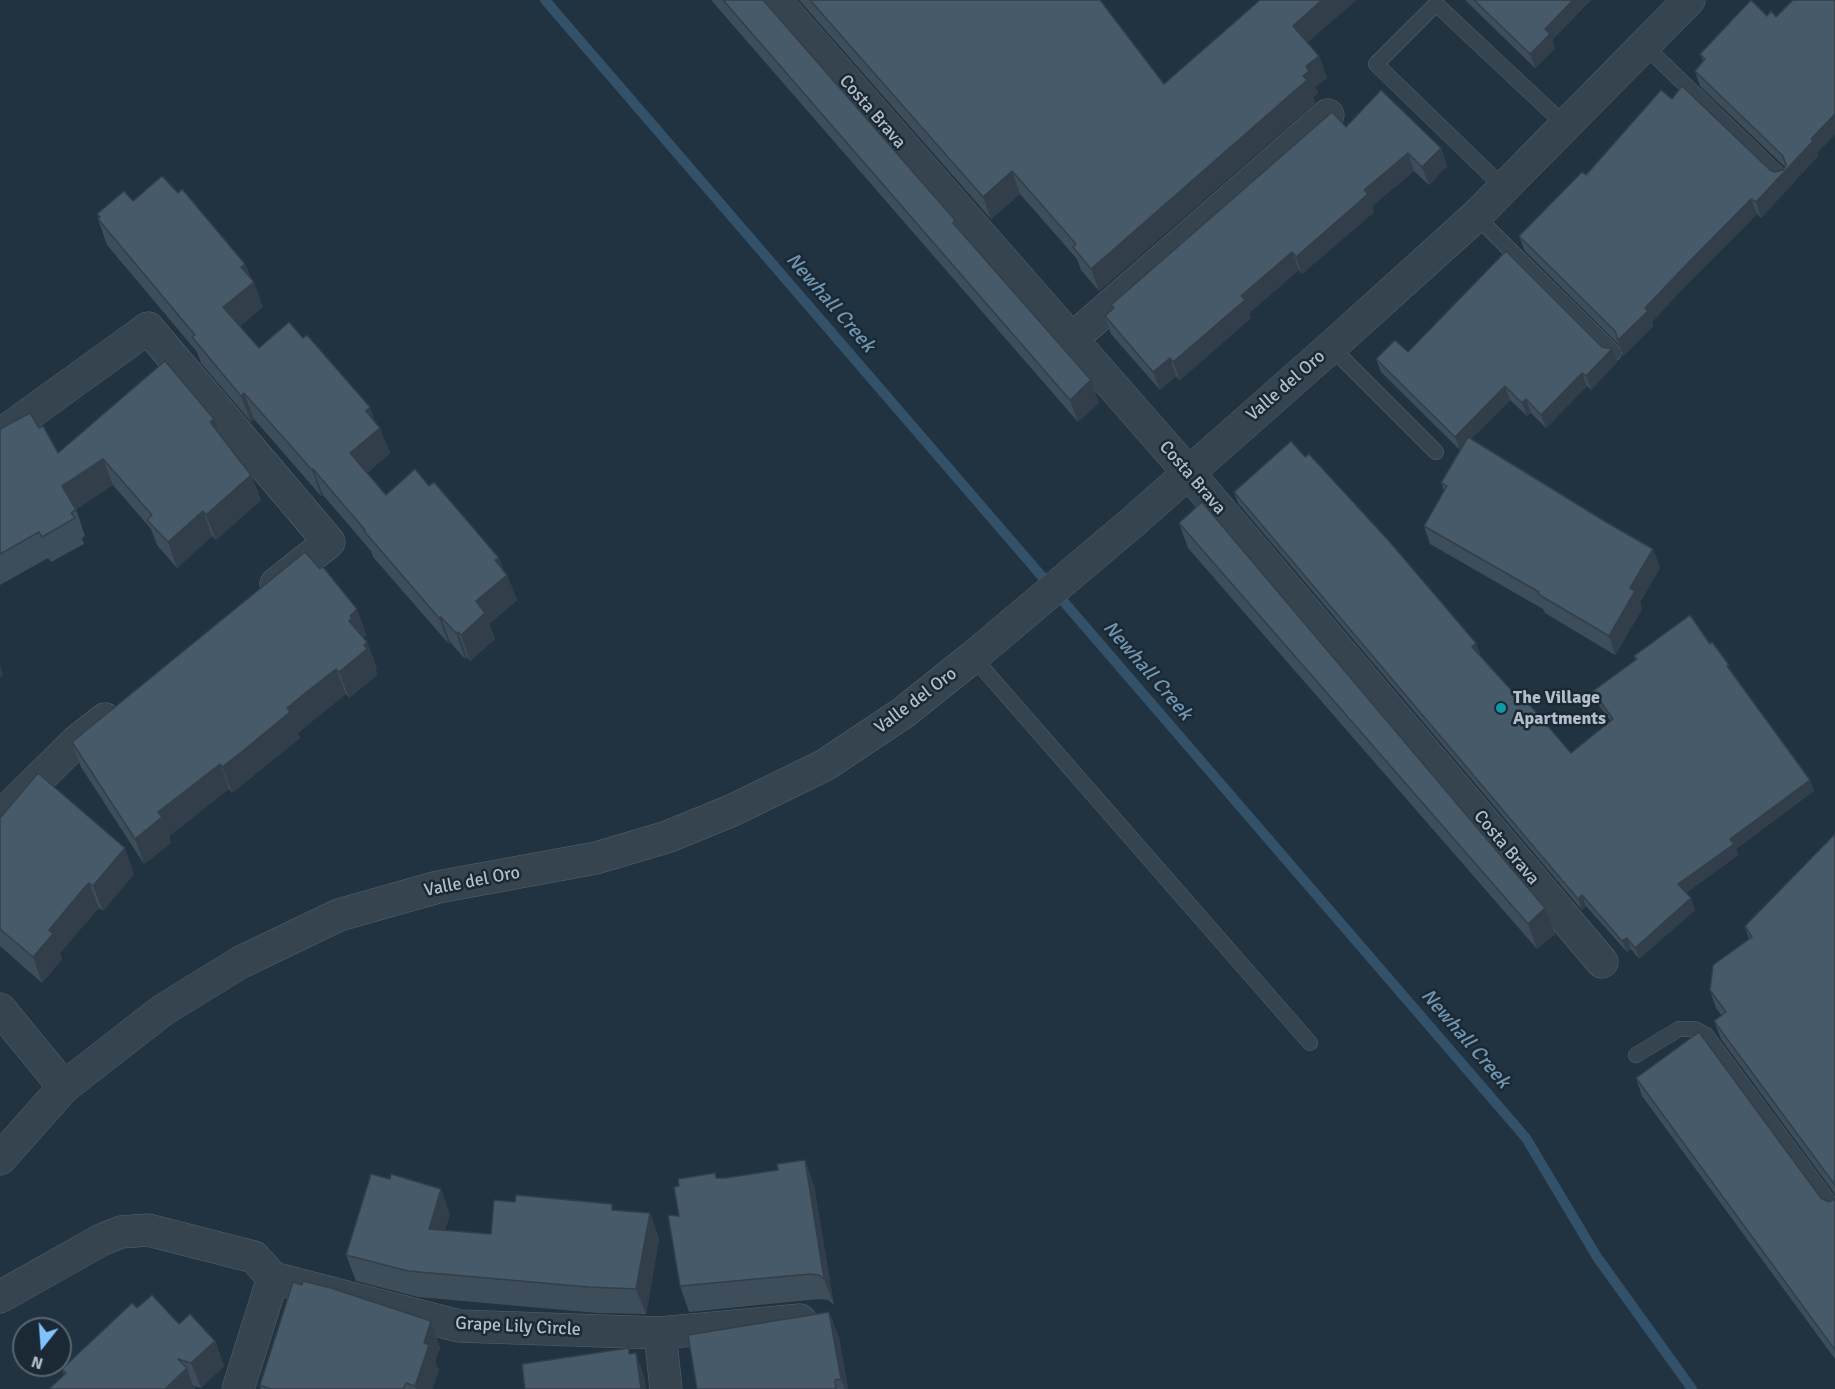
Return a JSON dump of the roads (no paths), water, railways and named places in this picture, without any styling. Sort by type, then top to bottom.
[{"type":"street","name":"Costa Brava","points":[[775,0],[1188,472],[1602,962]]},
{"type":"street","name":"Valle del Oro","points":[[0,1159],[64,1087],[163,1010],[241,962],[339,915],[438,887],[596,858],[667,837],[733,810],[825,765],[903,713],[1134,521],[1476,216],[1689,0]]},
{"type":"street","points":[[1071,340],[1328,115]]},
{"type":"street","points":[[0,435],[148,328],[329,542],[254,601]]},
{"type":"street","points":[[0,817],[77,741],[123,704]]},
{"type":"street","points":[[0,1009],[64,1087]]},
{"type":"street","points":[[0,1297],[100,1240],[121,1232],[148,1230],[254,1257],[273,1278],[238,1389]]},
{"type":"street","name":"Grape Lily Circle","points":[[273,1278],[459,1326],[660,1334],[821,1317]]},
{"type":"street","points":[[660,1334],[666,1389]]},
{"type":"lane","points":[[1504,188],[1376,64],[1436,4],[1565,125]]},
{"type":"lane","points":[[1645,46],[1782,178]]},
{"type":"lane","points":[[1476,216],[1614,353]]},
{"type":"lane","points":[[1331,347],[1436,452]]},
{"type":"lane","points":[[980,650],[1310,1043]]},
{"type":"lane","points":[[1636,1055],[1679,1029],[1695,1029],[1706,1035],[1835,1210]]},
{"type":"waterway","name":"Newhall Creek","points":[[545,0],[1526,1138],[1597,1257],[1692,1389]]},
{"type":"place","name":"The Village Apartments","points":[[1501,708]]}]
